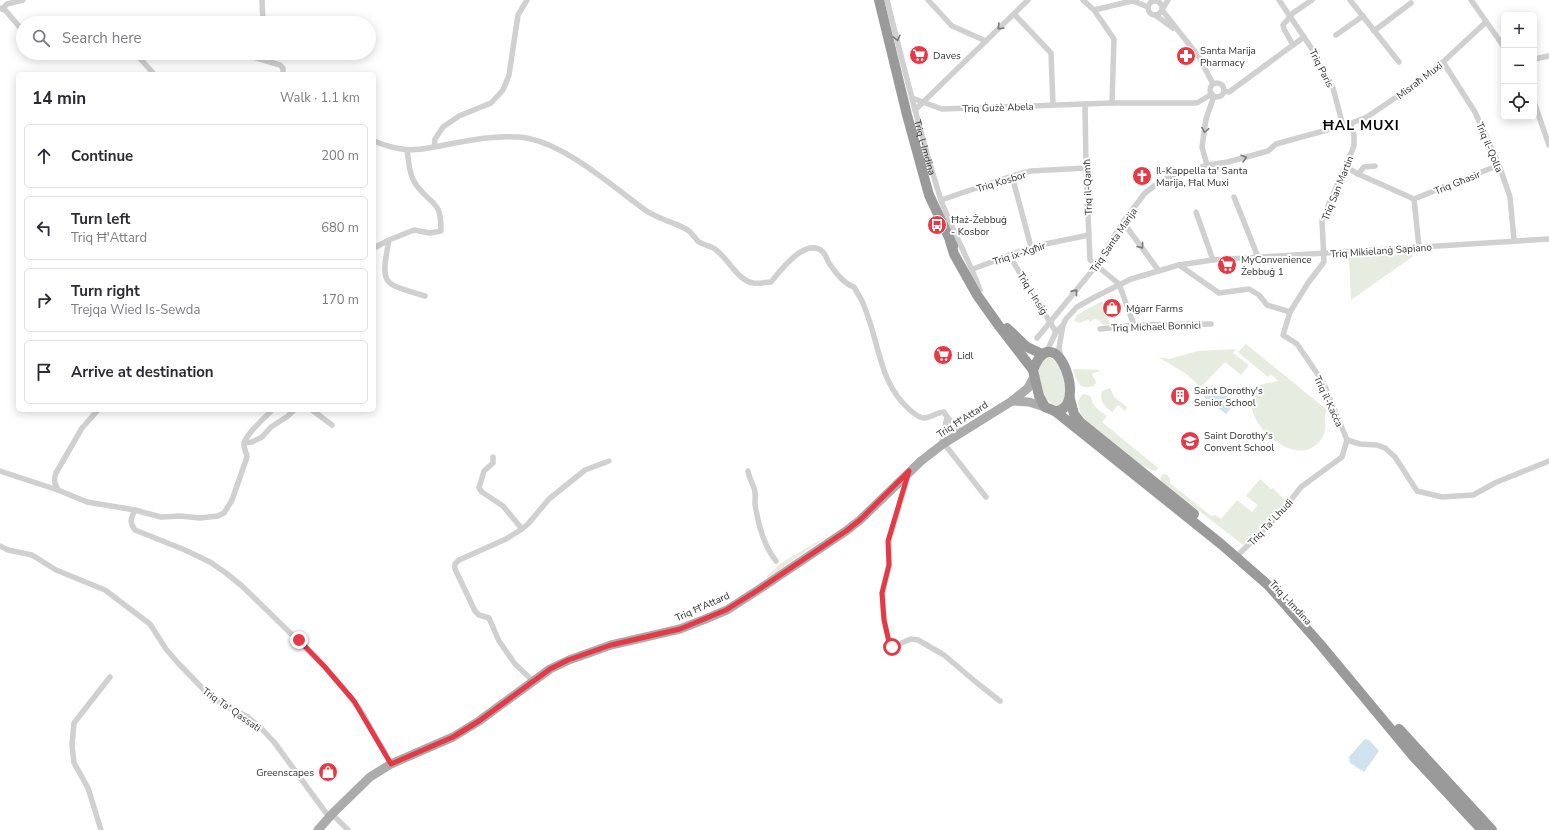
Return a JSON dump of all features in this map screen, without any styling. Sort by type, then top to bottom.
[{"type":"highway","name":"Triq l-Imdina","points":[[879,0],[907,115],[929,195],[950,241],[980,290],[1003,323],[1027,347],[1044,353],[1055,353],[1066,370],[1071,392],[1070,399],[1074,414],[1081,423],[1153,480],[1274,582],[1324,638],[1396,726],[1492,830]]},
{"type":"highway","name":"Triq l-Imdina","points":[[950,241],[954,254],[977,295],[1034,374],[1039,396],[1050,409],[1221,544],[1268,585],[1320,644],[1413,756],[1482,830]]},
{"type":"highway","points":[[1034,374],[1037,359],[1044,353]]},
{"type":"highway","points":[[1050,409],[1060,411],[1065,408],[1070,399]]},
{"type":"main road","name":"Triq Ħ'Attard","points":[[318,830],[370,776],[391,764],[453,737],[479,721],[550,669],[568,660],[611,645],[680,629],[726,610],[758,590],[846,531],[860,520],[909,471],[943,444],[1012,401],[1028,388],[1034,374]]},
{"type":"main road","points":[[1012,401],[1029,402],[1050,409]]},
{"type":"street","points":[[16,22],[9,14],[1,8],[7,4],[23,0]]},
{"type":"street","points":[[262,0],[263,16]]},
{"type":"street","points":[[434,147],[438,132],[443,127],[459,116],[485,107],[491,103],[503,90],[509,75],[518,15],[527,0]]},
{"type":"street","name":"Triq l-Imdina","points":[[887,0],[912,98],[942,200],[954,232],[973,269],[980,290]]},
{"type":"street","points":[[928,0],[952,26],[986,42]]},
{"type":"street","points":[[916,110],[1028,0]]},
{"type":"street","points":[[1083,0],[1094,10],[1114,39],[1112,103]]},
{"type":"street","points":[[1148,7],[1153,0],[1157,0],[1162,4],[1163,9],[1178,32],[1199,58],[1213,84]]},
{"type":"street","points":[[1155,15],[1159,14],[1168,0]]},
{"type":"street","name":"Triq Paris","points":[[1279,0],[1316,55],[1320,66],[1333,88],[1343,126]]},
{"type":"street","points":[[1293,45],[1283,27],[1290,16],[1312,0]]},
{"type":"street","points":[[1350,0],[1399,62]]},
{"type":"street","points":[[1471,0],[1501,43]]},
{"type":"street","points":[[1094,10],[1134,1],[1148,7],[1151,13],[1178,32]]},
{"type":"street","points":[[1374,31],[1411,3]]},
{"type":"street","points":[[1014,14],[1051,53],[1053,105]]},
{"type":"street","points":[[1336,35],[1363,16]]},
{"type":"street","name":"Misraħ Muxi","points":[[1343,126],[1367,117],[1383,108],[1443,62],[1486,22]]},
{"type":"street","points":[[1213,95],[1219,96],[1224,91],[1229,92],[1304,37]]},
{"type":"street","points":[[1537,58],[1549,56]]},
{"type":"street","points":[[141,60],[152,72]]},
{"type":"street","points":[[267,60],[276,62],[283,68],[283,72]]},
{"type":"street","name":"Triq il-Qolla","points":[[1443,62],[1475,112],[1499,165],[1510,197],[1514,240]]},
{"type":"street","points":[[1213,84],[1220,83],[1224,87],[1224,91]]},
{"type":"street","points":[[1207,165],[1202,147],[1206,119],[1213,95],[1210,88],[1213,84]]},
{"type":"street","name":"Triq Ġużè Abela","points":[[912,98],[942,109],[1112,103],[1197,103],[1213,95]]},
{"type":"street","name":"Triq il-Qamħ","points":[[1085,105],[1090,260],[1096,266]]},
{"type":"street","points":[[1537,111],[1549,145]]},
{"type":"street","name":"Triq San Martin","points":[[1324,253],[1322,220],[1354,146],[1354,135],[1351,124]]},
{"type":"street","name":"Triq Santa Marija","points":[[1037,338],[1096,266],[1123,222],[1145,193],[1161,181],[1207,165],[1228,162],[1268,151],[1276,144],[1343,126]]},
{"type":"street","points":[[376,142],[394,148],[414,151],[481,138],[518,137],[537,141],[555,148],[594,171],[657,217],[688,230],[699,242],[714,248],[722,254],[737,273],[751,282],[771,282],[789,260],[808,249],[815,249],[823,252],[829,263],[846,284],[854,287],[864,305],[875,337],[883,371],[893,391],[917,416],[923,418],[936,413],[944,412],[962,433]]},
{"type":"street","points":[[376,247],[414,230],[430,233],[441,231],[441,216],[435,204],[416,185],[410,172],[407,150]]},
{"type":"street","name":"Triq Għasir","points":[[1414,199],[1499,165]]},
{"type":"street","points":[[1358,174],[1364,167],[1375,166]]},
{"type":"street","points":[[1346,167],[1358,174],[1414,199],[1419,247]]},
{"type":"street","name":"Triq Kosbor","points":[[942,200],[1031,171],[1086,168]]},
{"type":"street","points":[[1012,176],[1031,247]]},
{"type":"street","points":[[1234,197],[1258,257]]},
{"type":"street","points":[[1196,212],[1213,260]]},
{"type":"street","points":[[1123,222],[1159,271]]},
{"type":"street","name":"Triq ix-Xgħir","points":[[973,269],[1031,247],[1089,235]]},
{"type":"street","name":"Triq Mikielanġ Sapiano","points":[[1062,362],[1059,348],[1063,325],[1066,319],[1077,307],[1119,284],[1179,264],[1213,260],[1549,239]]},
{"type":"street","points":[[389,240],[385,261],[386,279],[393,286],[425,296]]},
{"type":"street","points":[[1179,264],[1219,294],[1250,289],[1267,305],[1290,312],[1308,283],[1324,262],[1324,253]]},
{"type":"street","name":"Triq l-Insiġ","points":[[1009,255],[1056,332]]},
{"type":"street","points":[[1096,266],[1119,284],[1134,326]]},
{"type":"street","name":"Triq il-Kaċċa","points":[[1290,312],[1283,335],[1297,344],[1322,382],[1347,440]]},
{"type":"street","name":"Triq Michael Bonnici","points":[[1100,329],[1134,326],[1211,324]]},
{"type":"street","name":"Triq Mikielanġ Sapiano","points":[[1044,353],[1056,332],[1063,325]]},
{"type":"street","points":[[58,490],[54,477],[82,428],[96,412]]},
{"type":"street","points":[[0,471],[58,490],[87,502],[135,510],[161,517],[180,516],[200,518],[218,516],[224,513],[232,500],[247,458],[244,443],[250,434],[270,412]]},
{"type":"street","points":[[244,443],[252,442],[262,437],[271,427],[292,412]]},
{"type":"street","points":[[315,412],[332,425]]},
{"type":"street","points":[[947,417],[941,437],[943,444],[986,497]]},
{"type":"street","points":[[1347,440],[1360,444],[1377,445],[1385,448],[1395,457],[1417,491],[1442,497],[1473,495],[1497,482],[1549,461]]},
{"type":"street","name":"Triq Ta' Lhudi","points":[[1240,553],[1279,515],[1301,487],[1342,457],[1347,440]]},
{"type":"street","points":[[493,457],[494,463],[484,471],[479,488],[482,492],[504,506],[522,529]]},
{"type":"street","points":[[533,681],[515,664],[499,641],[489,618],[479,615],[475,611],[465,588],[457,576],[454,566],[459,560],[522,529],[549,499],[585,470],[609,461]]},
{"type":"street","points":[[748,471],[749,478],[755,489],[755,503],[761,532],[767,547],[776,561]]},
{"type":"street","points":[[909,471],[888,541],[889,565],[882,593],[884,620],[889,642],[892,647],[911,639],[918,640],[934,648],[1000,700]]},
{"type":"street","points":[[135,510],[131,520],[131,525],[135,530],[186,550],[218,567],[242,586],[299,640],[354,701],[391,764]]},
{"type":"street","name":"Triq Ta' Qassati","points":[[0,546],[8,550],[32,556],[56,570],[104,590],[150,624],[166,649],[178,664],[209,694],[224,705],[248,717],[261,728],[274,742],[331,815],[348,830]]},
{"type":"street","points":[[101,830],[88,788],[74,763],[72,746],[74,723],[110,676]]},
{"type":"shaded area","points":[[1413,254],[1412,257],[1351,300],[1349,257]]},
{"type":"shaded area","points":[[1102,301],[1110,324],[1103,325],[1099,320],[1094,319],[1090,322],[1088,319],[1080,323],[1074,321],[1077,315]]},
{"type":"shaded area","points":[[1246,344],[1327,410],[1325,415],[1324,434],[1314,447],[1301,450],[1286,447],[1272,439],[1261,427],[1253,413],[1252,399],[1260,385],[1278,381],[1271,374],[1268,377],[1238,352]]},
{"type":"shaded area","points":[[1236,349],[1233,353],[1249,365],[1241,375],[1225,362],[1201,387],[1185,373],[1158,357],[1169,359],[1198,351]]},
{"type":"shaded area","points":[[1049,357],[1060,365],[1064,372],[1067,394],[1061,405],[1055,405],[1045,398],[1039,386],[1037,373],[1039,364]]},
{"type":"shaded area","points":[[1073,369],[1101,370],[1092,374],[1096,382],[1095,385],[1086,387],[1082,386],[1077,381]]},
{"type":"shaded area","points":[[1110,388],[1114,397],[1127,407],[1125,411],[1118,405],[1112,412],[1103,403],[1101,398],[1102,391]]},
{"type":"shaded area","points":[[1084,394],[1091,397],[1095,406],[1107,416],[1102,422],[1158,468],[1156,471],[1129,457],[1086,421],[1080,412],[1078,402]]},
{"type":"shaded area","points":[[1163,474],[1170,478],[1170,483],[1211,516],[1216,515],[1221,519],[1237,500],[1252,512],[1258,505],[1246,496],[1260,479],[1271,489],[1273,488],[1287,502],[1277,515],[1243,545],[1162,482],[1160,478]]},
{"type":"shaded area","points":[[829,535],[768,578],[766,577],[781,563]]},
{"type":"water","points":[[1212,385],[1235,403],[1226,414],[1203,396]]},
{"type":"water","points":[[1365,739],[1369,740],[1379,751],[1364,772],[1350,763],[1349,757]]},
{"type":"place","name":"Daves","points":[[919,55]]},
{"type":"place","name":"Santa Marija Pharmacy","points":[[1186,56]]},
{"type":"place","name":"Il-Kappella ta' Santa Marija, Ħal Muxi","points":[[1142,176]]},
{"type":"place","name":"Ħaż-Żebbuġ - Kosbor","points":[[937,225]]},
{"type":"place","name":"MyConvenience Żebbuġ 1","points":[[1227,265]]},
{"type":"place","name":"Mġarr Farms","points":[[1112,308]]},
{"type":"place","name":"Lidl","points":[[943,355]]},
{"type":"place","name":"Saint Dorothy's Senior School","points":[[1180,396]]},
{"type":"place","name":"Saint Dorothy's Convent School","points":[[1190,441]]},
{"type":"place","name":"Greenscapes","points":[[328,772]]},
{"type":"district","name":"ĦAL MUXI","points":[[1361,125]]},
{"type":"route","points":[[299,640],[354,701],[391,764],[453,737],[479,721],[550,669],[568,660],[611,645],[680,629],[726,610],[846,531],[860,520],[909,471],[888,541],[889,565],[882,593],[884,620],[889,642],[892,647]]}]
